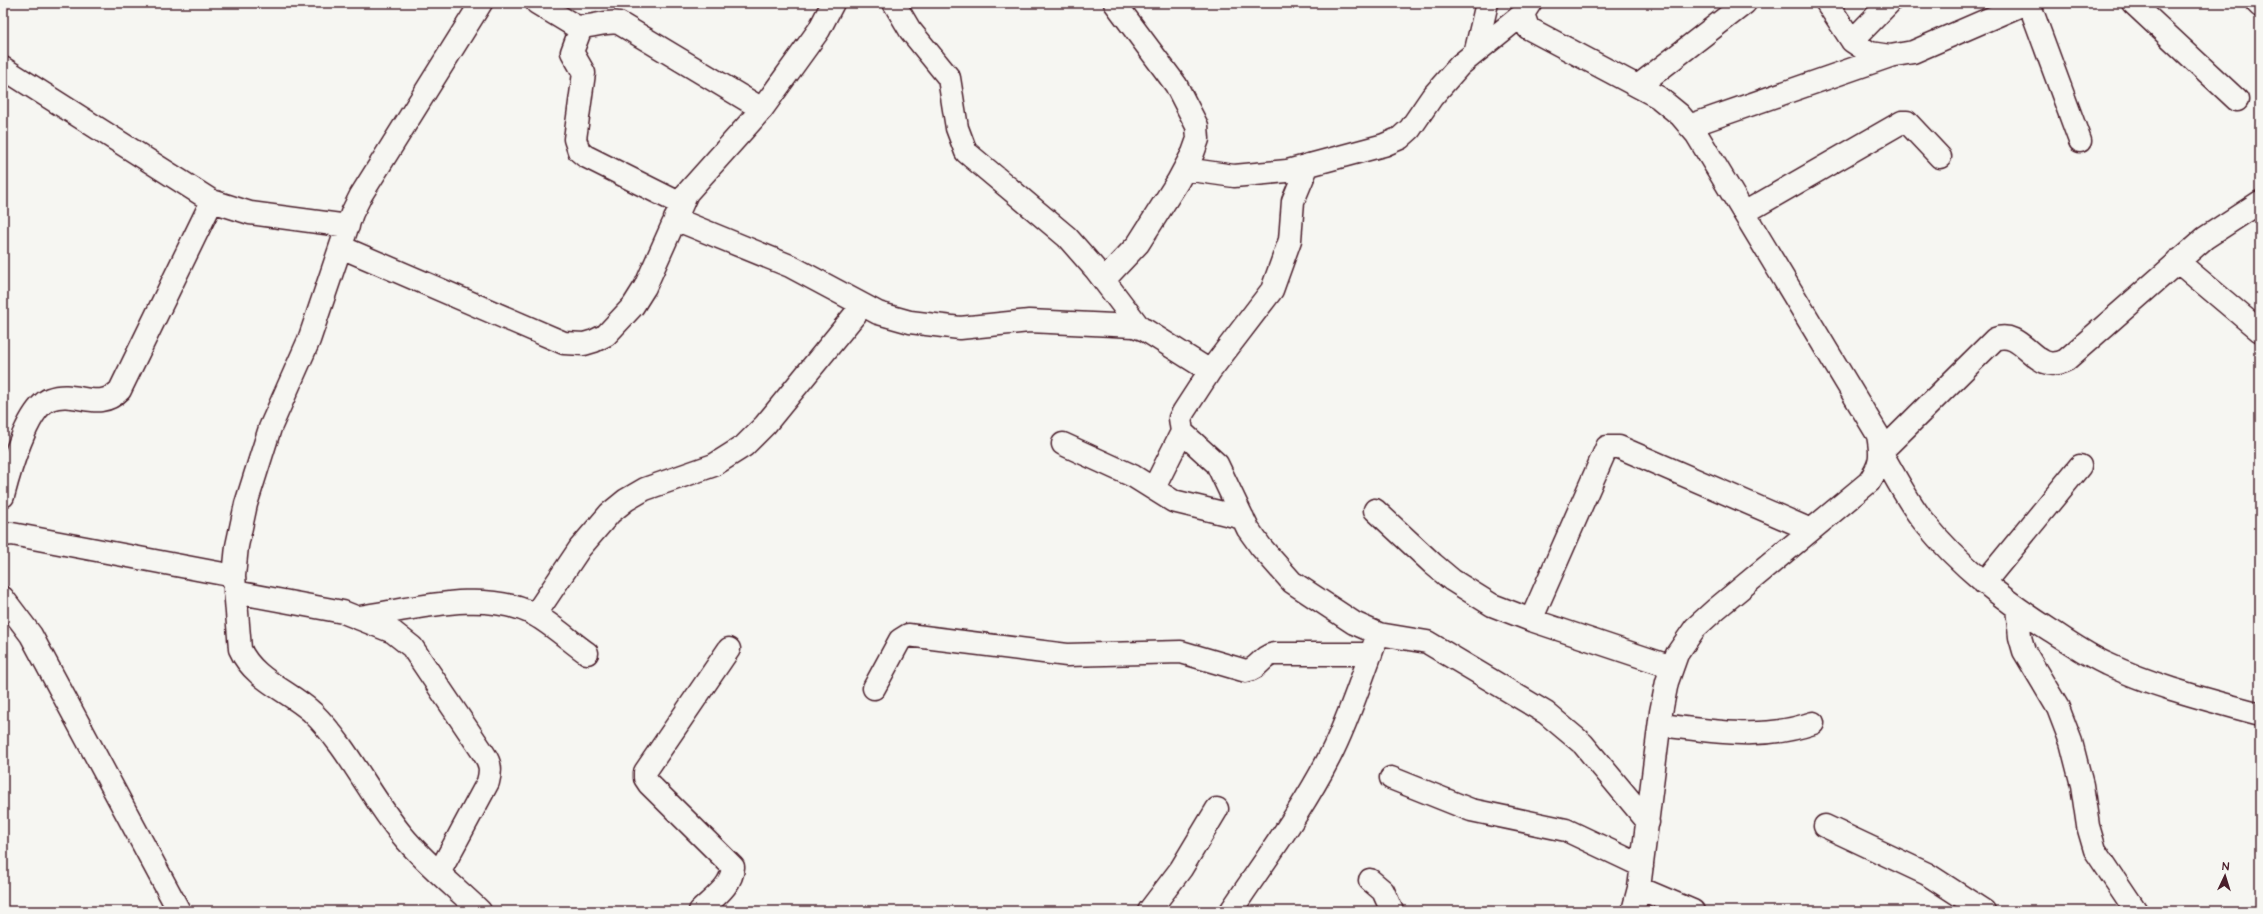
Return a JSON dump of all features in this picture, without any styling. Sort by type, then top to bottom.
[{"type":"street","points":[[480,911],[402,835],[384,812],[347,753],[332,734],[311,712],[256,672],[245,660],[240,649],[235,584],[237,546],[246,504],[270,428],[309,340],[348,226],[362,195],[481,3]]},
{"type":"street","points":[[537,3],[569,24],[581,28],[607,22],[619,23],[762,109]]},
{"type":"street","points":[[341,247],[564,343],[584,344],[606,335],[633,306],[645,287],[678,212],[692,187],[762,109],[819,30],[833,3]]},
{"type":"street","points":[[894,3],[910,30],[949,78],[957,128],[966,152],[1063,233],[1104,280],[1140,328],[1210,371]]},
{"type":"street","points":[[1104,280],[1138,244],[1185,169],[1198,139],[1197,126],[1176,85],[1115,3]]},
{"type":"street","points":[[1476,50],[1487,3]]},
{"type":"street","points":[[1638,86],[1745,3]]},
{"type":"street","points":[[1827,3],[1852,41],[1870,53],[1890,56]]},
{"type":"street","points":[[1852,41],[1889,3]]},
{"type":"street","points":[[1689,126],[1890,56],[1913,52],[2028,3],[2080,141]]},
{"type":"street","points":[[2134,3],[2237,100]]},
{"type":"street","points":[[2257,3],[2260,6]]},
{"type":"street","points":[[1185,169],[1234,176],[1287,171],[1384,145],[1400,138],[1410,129],[1446,79],[1476,50],[1526,9]]},
{"type":"street","points":[[1526,9],[1528,28],[1638,86],[1680,115],[1697,135],[1878,435],[1881,452],[1879,467],[1869,482],[1695,628],[1677,654],[1667,682],[1639,888],[1633,911]]},
{"type":"street","points":[[581,28],[572,52],[584,73],[575,139],[579,151],[678,212],[790,266],[862,306],[893,318],[944,327],[960,328],[1029,321],[1140,328]]},
{"type":"street","points":[[3,68],[212,201],[250,213],[348,226]]},
{"type":"street","points":[[1744,213],[1902,122],[1907,122],[1940,157]]},
{"type":"street","points":[[1154,488],[1182,432],[1180,418],[1184,410],[1210,371],[1272,290],[1290,240],[1293,200],[1308,165]]},
{"type":"street","points":[[3,496],[19,445],[33,416],[41,406],[49,399],[59,397],[103,401],[113,397],[120,390],[212,201]]},
{"type":"street","points":[[1881,452],[1995,339],[2002,336],[2010,338],[2042,362],[2059,364],[2066,360],[2205,238],[2260,202]]},
{"type":"street","points":[[2177,262],[2260,331]]},
{"type":"street","points":[[535,615],[580,548],[610,513],[645,489],[714,465],[744,446],[765,425],[862,306]]},
{"type":"street","points":[[1182,432],[1217,464],[1243,518],[1261,547],[1292,582],[1354,624],[1379,634],[1427,642],[1546,713],[1583,744],[1648,822]]},
{"type":"street","points":[[1063,444],[1154,488],[1173,501],[1243,518]]},
{"type":"street","points":[[1531,620],[1607,447],[1619,447],[1812,530]]},
{"type":"street","points":[[1881,452],[1908,499],[1924,522],[1967,568],[1984,583],[2018,608],[2107,664],[2172,688],[2260,714]]},
{"type":"street","points":[[1984,583],[2080,466]]},
{"type":"street","points":[[1374,510],[1452,580],[1492,605],[1531,620],[1672,667]]},
{"type":"street","points":[[3,535],[12,534],[235,584],[343,612],[393,632],[412,647],[490,763],[491,772],[488,782],[440,873]]},
{"type":"street","points":[[3,598],[31,635],[179,911]]},
{"type":"street","points":[[360,618],[464,602],[502,604],[535,615],[587,653]]},
{"type":"street","points":[[2018,608],[2020,638],[2024,650],[2058,708],[2071,742],[2082,785],[2088,826],[2095,850],[2136,911]]},
{"type":"street","points":[[1231,911],[1318,780],[1349,713],[1379,634]]},
{"type":"street","points":[[874,688],[900,640],[908,635],[1067,655],[1181,652],[1246,670],[1255,668],[1264,656],[1274,654],[1371,654]]},
{"type":"street","points":[[700,911],[726,886],[732,874],[733,866],[649,784],[645,778],[646,772],[729,649]]},
{"type":"street","points":[[1660,725],[1754,734],[1794,730],[1813,723]]},
{"type":"street","points":[[1390,778],[1471,810],[1566,830],[1642,866]]},
{"type":"street","points":[[1149,911],[1174,879],[1217,809]]},
{"type":"street","points":[[1825,826],[1927,874],[1984,911]]},
{"type":"street","points":[[1370,880],[1383,891],[1392,911]]},
{"type":"street","points":[[1639,888],[1693,911]]}]
